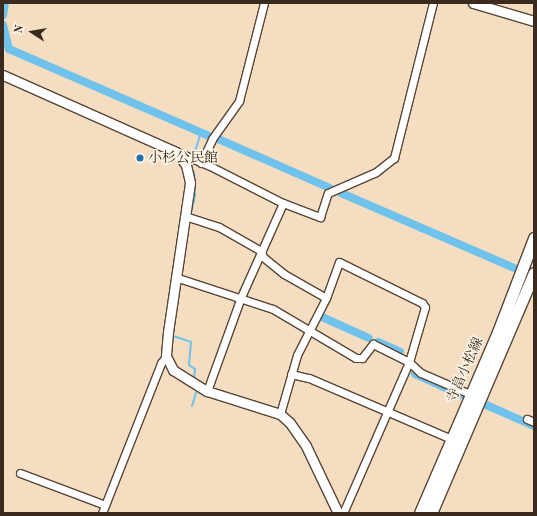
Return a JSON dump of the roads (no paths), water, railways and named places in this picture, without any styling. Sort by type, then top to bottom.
[{"type":"main road","name":"寺畠小松線","points":[[420,513],[534,238]]},
{"type":"main road","name":"寺畠小松線","points":[[431,513],[534,273]]},
{"type":"street","points":[[201,163],[212,139],[239,101],[264,3]]},
{"type":"street","points":[[3,75],[201,163],[283,204],[320,217],[328,194],[376,172],[394,158],[433,3]]},
{"type":"street","points":[[473,3],[534,21]]},
{"type":"street","points":[[176,152],[186,165],[190,183],[175,277],[166,356],[173,370],[207,391],[280,414],[290,423],[306,446],[338,513]]},
{"type":"street","points":[[207,391],[241,297],[283,204]]},
{"type":"street","points":[[185,216],[219,227],[261,252],[263,257],[284,274],[326,298]]},
{"type":"street","points":[[280,414],[291,374],[308,330],[326,298],[338,262],[422,303],[425,307],[409,362],[343,513]]},
{"type":"street","points":[[175,277],[241,297],[273,309],[356,358],[362,358],[373,344],[409,362],[421,373],[470,394]]},
{"type":"street","points":[[102,513],[160,363],[166,356]]},
{"type":"street","points":[[291,374],[309,378],[451,439]]},
{"type":"street","points":[[20,473],[105,505]]},
{"type":"waterway","points":[[3,15],[5,3]]},
{"type":"waterway","points":[[3,25],[9,49],[209,136]]},
{"type":"waterway","points":[[194,155],[201,132]]},
{"type":"waterway","points":[[216,138],[330,188]]},
{"type":"waterway","points":[[191,213],[195,196],[194,172]]},
{"type":"waterway","points":[[341,193],[514,268]]},
{"type":"waterway","points":[[186,241],[189,224]]},
{"type":"waterway","points":[[177,298],[173,336],[191,342],[189,365],[195,369],[194,378]]},
{"type":"waterway","points":[[322,317],[369,338]]},
{"type":"waterway","points":[[378,342],[400,352]]},
{"type":"waterway","points":[[415,374],[462,395]]},
{"type":"waterway","points":[[192,406],[196,393]]},
{"type":"waterway","points":[[484,404],[534,426]]},
{"type":"place","name":"小杉公民館","points":[[140,158]]}]
